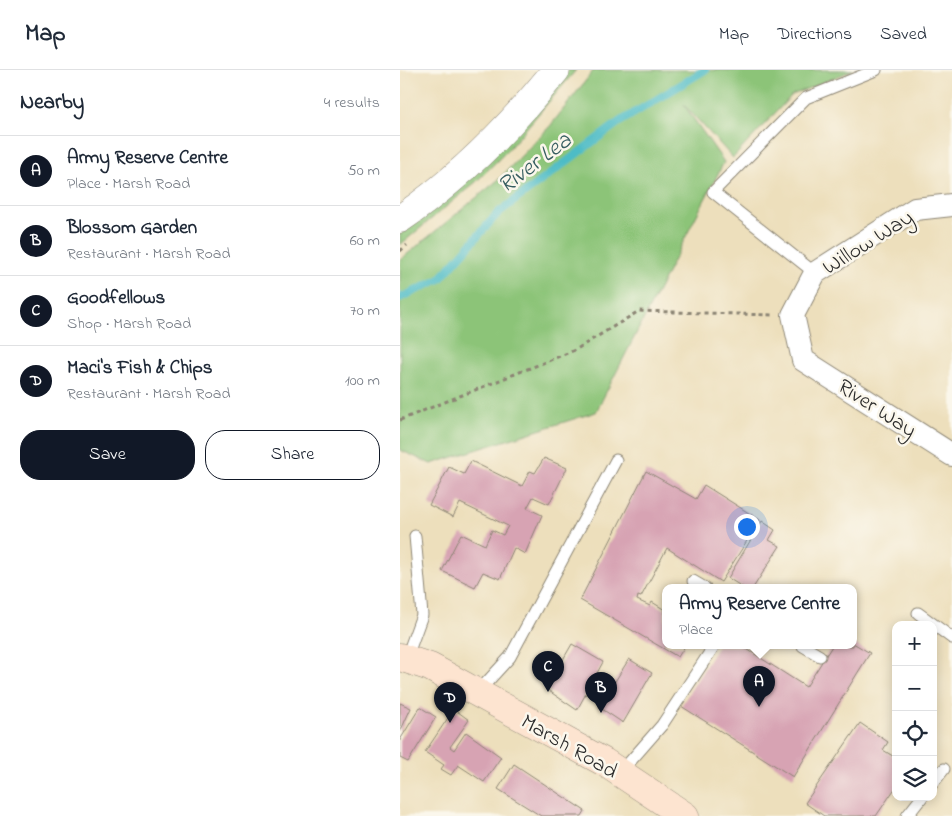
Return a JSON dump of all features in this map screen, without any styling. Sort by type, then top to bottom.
[{"type":"main road","name":"Marsh Road","points":[[402,662],[430,668],[452,679],[604,762],[685,816]]},
{"type":"street","points":[[400,219],[419,207],[474,160],[526,107],[556,70]]},
{"type":"street","name":"Willow Way","points":[[793,315],[815,274],[915,209],[952,205]]},
{"type":"street","name":"River Way","points":[[793,315],[803,360],[952,455]]},
{"type":"lane","points":[[815,274],[713,192],[806,98],[876,70]]},
{"type":"lane","points":[[478,694],[510,658],[616,460]]},
{"type":"lane","points":[[402,662],[422,615],[415,536]]},
{"type":"lane","points":[[693,582],[697,584]]},
{"type":"lane","points":[[918,613],[952,638]]},
{"type":"lane","points":[[620,773],[662,725],[712,649]]},
{"type":"lane","points":[[808,649],[820,656]]},
{"type":"lane","points":[[937,778],[944,769]]},
{"type":"lane","points":[[907,816],[919,801]]},
{"type":"path","points":[[400,420],[575,350],[639,311],[793,315]]},
{"type":"green space","points":[[568,70],[576,70],[506,152],[477,181],[400,245],[400,234],[422,217]]},
{"type":"green space","points":[[594,70],[853,70],[792,95],[733,158],[684,105],[724,162],[596,412],[431,464],[400,450],[400,260],[498,180],[551,125]]},
{"type":"building","points":[[544,458],[567,468],[549,504],[533,497],[527,508],[542,515],[525,554],[514,548],[500,579],[483,572],[475,587],[442,571],[461,534],[485,545],[492,530],[503,535],[508,526],[460,503],[453,517],[429,505],[449,467],[464,474],[471,461],[522,486],[530,471],[535,473]]},
{"type":"building","points":[[646,471],[696,499],[704,485],[760,520],[721,582],[667,548],[641,597],[638,596],[637,600],[650,606],[652,602],[662,608],[662,648],[580,600]]},
{"type":"building","points":[[762,521],[775,530],[769,540],[780,546],[756,584],[738,584],[728,578]]},
{"type":"building","points":[[572,644],[603,662],[577,710],[546,689]]},
{"type":"building","points":[[857,645],[870,653],[793,777],[681,706],[716,649],[747,649],[806,687],[830,649],[857,649]]},
{"type":"building","points":[[664,649],[683,649],[678,657]]},
{"type":"building","points":[[629,659],[652,673],[623,723],[599,707]]},
{"type":"building","points":[[400,703],[411,708],[400,732]]},
{"type":"building","points":[[420,707],[436,717],[408,762],[400,758],[400,740]]},
{"type":"building","points":[[454,709],[469,720],[450,747],[454,750],[466,732],[501,757],[484,782],[458,765],[451,775],[441,769],[444,765],[425,752]]},
{"type":"building","points":[[860,723],[888,742],[883,750],[892,756],[892,793],[876,816],[824,816],[805,803]]},
{"type":"building","points":[[514,764],[585,811],[582,816],[541,816],[498,789]]},
{"type":"waterway","name":"River Lea","points":[[400,298],[440,279],[498,213],[618,123],[705,70]]},
{"type":"place","name":"Goodfellows","points":[[548,692]]},
{"type":"place","name":"Army Reserve Centre","points":[[759,707]]},
{"type":"place","name":"Blossom Garden","points":[[601,713]]},
{"type":"place","name":"Maci's Fish & Chips","points":[[450,723]]}]
